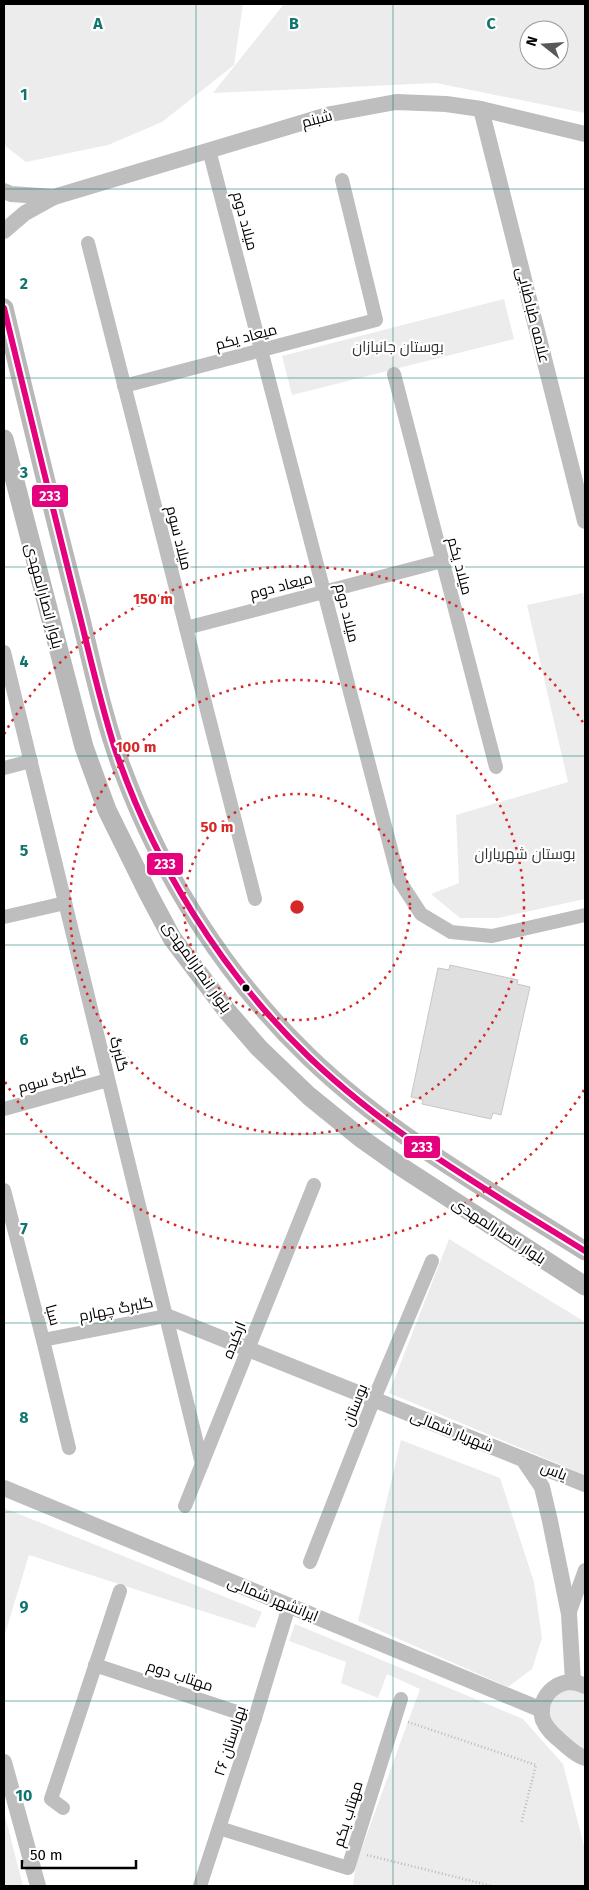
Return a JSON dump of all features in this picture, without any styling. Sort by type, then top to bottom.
[{"type":"main road","name":"بلوار انصارالمهدی","points":[[4,308],[62,546],[122,770],[153,841],[189,906],[250,995],[288,1036],[328,1074],[379,1117],[418,1144],[585,1251]]},
{"type":"main road","name":"بلوار انصارالمهدی","points":[[4,439],[84,747],[107,810],[172,938],[227,1011],[253,1041],[309,1096],[362,1139],[403,1168],[585,1286]]},
{"type":"street","name":"شبنم","points":[[54,197],[331,114],[396,102],[446,104],[481,109],[585,134]]},
{"type":"street","name":"علامه طباطبایی","points":[[481,109],[585,521]]},
{"type":"street","name":"میلاد دوم","points":[[209,150],[399,880],[421,914],[452,932],[492,936],[585,914]]},
{"type":"street","name":"میعاد یکم","points":[[124,386],[376,320],[342,180]]},
{"type":"street","points":[[4,191],[11,194],[54,197]]},
{"type":"street","points":[[4,231],[25,213],[54,197]]},
{"type":"street","name":"میلاد سوم","points":[[88,243],[255,899]]},
{"type":"street","name":"میلاد یکم","points":[[394,374],[496,767]]},
{"type":"street","name":"میعاد دوم","points":[[186,628],[442,561]]},
{"type":"street","name":"گلبرگ","points":[[4,652],[202,1464]]},
{"type":"street","points":[[4,768],[31,761]]},
{"type":"street","points":[[4,918],[65,902]]},
{"type":"street","name":"گلبرگ سوم","points":[[4,1109],[108,1080]]},
{"type":"street","name":"ارکیده","points":[[185,1506],[314,1185]]},
{"type":"street","name":"سبا","points":[[4,1190],[43,1340],[68,1448]]},
{"type":"street","name":"بوستان","points":[[310,1562],[374,1400],[432,1261]]},
{"type":"street","name":"گلبرگ چهارم","points":[[43,1340],[166,1316]]},
{"type":"street","name":"شهریار شمالی","points":[[166,1316],[523,1459]]},
{"type":"street","points":[[523,1459],[542,1487],[569,1614],[579,1684],[564,1682],[549,1692],[544,1699],[542,1717],[551,1733],[585,1759]]},
{"type":"street","name":"یاس","points":[[523,1459],[585,1484]]},
{"type":"street","name":"ایرانشهر شمالی","points":[[4,1488],[542,1710]]},
{"type":"street","points":[[569,1614],[585,1570]]},
{"type":"street","points":[[63,1808],[51,1799],[120,1591]]},
{"type":"street","name":"بهارستان ۲۶","points":[[200,1886],[255,1718],[289,1606]]},
{"type":"street","name":"مهتاب دوم","points":[[95,1665],[255,1718]]},
{"type":"street","name":"مهتاب یکم","points":[[219,1828],[348,1868],[401,1699]]},
{"type":"street","points":[[4,1762],[38,1886]]},
{"type":"path","points":[[395,1718],[536,1765],[521,1824]]},
{"type":"path","points":[[353,1851],[492,1886]]},
{"type":"green space","points":[[4,4],[243,4],[234,65],[162,122],[108,145],[26,162],[4,145]]},
{"type":"green space","points":[[284,4],[585,4],[585,113],[436,83],[213,93]]},
{"type":"green space","name":"بوستان جانبازان","points":[[504,299],[514,339],[292,395],[282,356]]},
{"type":"green space","name":"بوستان شهریاران","points":[[583,593],[585,603],[585,899],[498,918],[460,918],[431,894],[459,883],[456,815],[568,782],[527,605]]},
{"type":"green space","points":[[449,1239],[585,1322],[585,1475],[389,1393]]},
{"type":"green space","points":[[401,1440],[500,1478],[534,1582],[542,1638],[532,1669],[508,1687],[358,1621]]},
{"type":"green space","points":[[4,1508],[262,1612],[255,1628],[29,1555],[4,1637]]},
{"type":"green space","points":[[295,1624],[523,1719],[563,1764],[585,1850],[585,1886],[353,1886],[356,1864],[420,1689],[387,1674],[378,1698],[341,1683],[346,1662],[289,1641]]},
{"type":"green space","points":[[571,1686],[585,1693],[585,1750],[581,1749],[551,1722],[547,1716],[554,1693]]},
{"type":"green space","points":[[4,1812],[23,1886],[4,1886]]},
{"type":"building","points":[[450,965],[518,980],[517,984],[530,987],[501,1115],[493,1113],[491,1119],[422,1104],[423,1100],[411,1097],[438,968],[449,970]]},
{"type":"transit line","name":"233","points":[[4,308],[94,673],[115,749],[149,834],[170,875],[194,914],[219,953],[247,989],[277,1024],[340,1085],[373,1112],[442,1161],[585,1251]]}]
